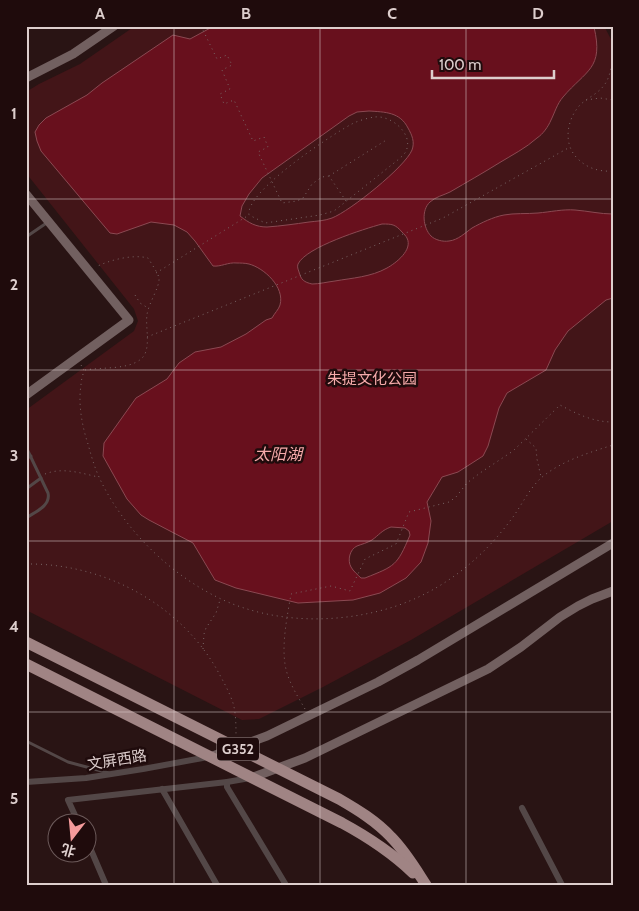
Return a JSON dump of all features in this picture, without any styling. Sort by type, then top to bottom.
[{"type":"highway","name":"G352","points":[[26,642],[339,799],[370,818],[400,847],[425,885]]},
{"type":"highway","name":"G352","points":[[26,664],[342,823],[393,855],[425,885]]},
{"type":"main road","points":[[26,78],[73,54],[114,26]]},
{"type":"main road","points":[[26,194],[129,320],[26,395]]},
{"type":"main road","points":[[210,757],[267,736],[418,660],[613,543]]},
{"type":"main road","points":[[251,778],[305,758],[488,669],[509,656],[572,609],[592,598],[613,591]]},
{"type":"street","name":"文屏西路","points":[[26,782],[86,778],[210,757]]},
{"type":"street","points":[[74,814],[68,800],[251,778]]},
{"type":"street","points":[[227,782],[227,786],[286,885]]},
{"type":"street","points":[[162,789],[217,885]]},
{"type":"street","points":[[522,808],[562,885]]},
{"type":"street","points":[[97,864],[106,885]]},
{"type":"lane","points":[[26,238],[49,222]]},
{"type":"lane","points":[[26,447],[50,499],[26,518]]},
{"type":"lane","points":[[26,459],[30,456]]},
{"type":"lane","points":[[26,489],[41,477]]},
{"type":"lane","points":[[26,741],[68,762],[112,774]]},
{"type":"path","points":[[201,26],[217,59],[228,54],[232,65],[222,70],[230,89],[220,94],[224,104],[234,100],[253,141],[264,137],[268,147],[258,152],[282,204],[303,198],[312,184],[322,177],[329,176],[388,139]]},
{"type":"path","points":[[613,59],[604,85],[585,100],[575,111],[570,121],[568,136],[570,147],[579,160],[588,167],[600,171],[613,171]]},
{"type":"path","points":[[585,100],[600,98],[613,100]]},
{"type":"path","points":[[377,116],[390,119],[399,125],[405,135],[408,144],[406,151],[399,159],[334,211],[320,215],[264,223],[248,215],[251,204],[284,170],[351,125],[377,116]]},
{"type":"path","points":[[147,337],[441,218],[570,147]]},
{"type":"path","points":[[329,176],[346,202]]},
{"type":"path","points":[[156,273],[248,215]]},
{"type":"path","points":[[135,294],[140,303],[148,308]]},
{"type":"path","points":[[77,358],[84,370],[80,386],[84,434],[99,477],[124,518],[155,554],[190,582],[220,599],[256,612],[287,617],[329,618],[359,615],[389,608],[418,598],[432,591],[471,564],[495,540],[541,478],[570,461],[613,445]]},
{"type":"path","points":[[309,716],[292,686],[285,664],[284,649],[291,594],[332,586],[350,591],[366,559],[396,544],[409,512],[449,502],[456,497],[467,483],[513,451],[560,405],[593,420],[613,422]]},
{"type":"path","points":[[526,439],[536,448],[541,478]]},
{"type":"path","points":[[41,477],[49,472],[65,471],[99,477]]},
{"type":"path","points":[[26,564],[77,569],[110,579],[148,598],[182,625],[203,649],[223,680],[233,703],[236,719],[236,748]]},
{"type":"path","points":[[203,649],[206,628],[216,612],[220,599]]},
{"type":"green space","name":"朱提文化公园","points":[[135,26],[604,26],[613,43],[613,521],[411,640],[259,719],[242,720],[26,610],[26,410],[134,331],[138,321],[134,309],[26,173],[26,92],[80,64]]},
{"type":"water","name":"太阳湖","points":[[214,26],[594,27],[597,52],[595,60],[586,74],[561,100],[543,132],[533,142],[519,151],[450,192],[432,200],[427,205],[424,219],[428,233],[431,236],[437,240],[447,241],[458,238],[483,222],[504,215],[561,210],[613,214],[613,298],[606,300],[568,331],[555,350],[546,370],[507,393],[499,408],[488,446],[483,456],[458,472],[442,477],[427,502],[431,521],[428,543],[421,562],[406,578],[380,593],[353,600],[298,603],[236,588],[215,580],[193,543],[141,515],[127,499],[103,456],[104,443],[136,398],[167,379],[179,363],[195,352],[221,347],[246,334],[272,318],[280,305],[281,298],[279,292],[267,274],[255,266],[244,263],[213,266],[187,232],[174,225],[151,222],[117,234],[110,233],[41,151],[37,141],[35,132],[46,118],[87,95],[173,35],[190,39]],"holes":[[[369,111],[392,114],[401,119],[405,123],[413,141],[412,150],[407,158],[376,188],[351,207],[326,220],[267,227],[253,224],[240,216],[242,206],[262,178],[349,116],[357,112]],[[382,224],[393,225],[400,229],[407,237],[408,247],[403,256],[395,263],[381,271],[368,275],[312,284],[302,279],[298,264],[303,258],[323,245]],[[391,527],[405,528],[409,531],[410,535],[402,553],[394,564],[383,571],[361,578],[350,564],[351,552],[355,547],[372,540]]]}]
